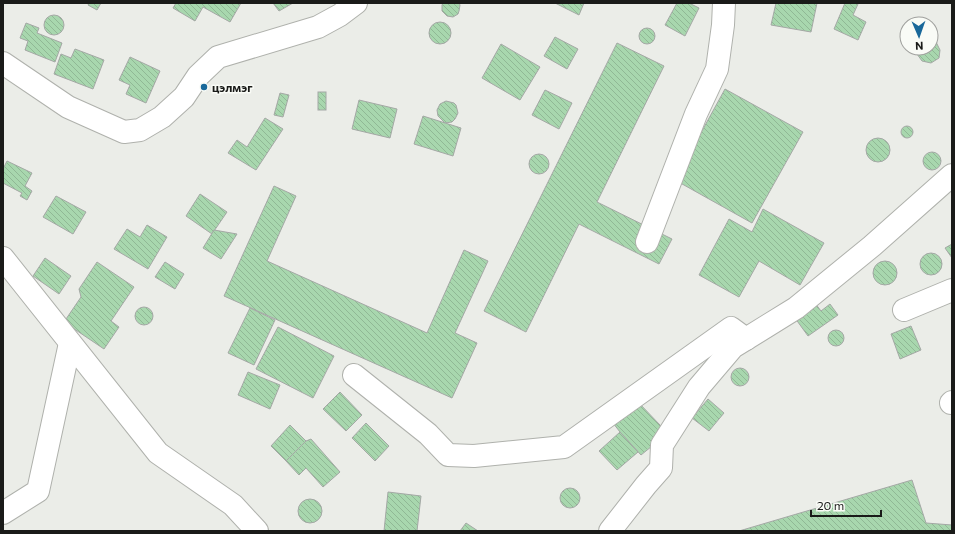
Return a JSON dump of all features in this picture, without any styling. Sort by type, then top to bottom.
[{"type":"street","points":[[3,63],[68,107],[124,132],[140,130],[162,117],[184,97],[198,76],[218,57],[318,27],[340,15],[356,3]]},
{"type":"street","points":[[647,242],[696,114],[717,69],[723,25],[724,3]]},
{"type":"street","points":[[610,531],[661,468],[662,445],[699,387],[733,347],[796,308],[872,246],[952,175]]},
{"type":"street","points":[[3,258],[158,453],[233,505],[257,531]]},
{"type":"street","points":[[904,310],[952,290]]},
{"type":"street","points":[[354,375],[428,434],[448,455],[474,456],[564,447],[731,328],[746,339]]},
{"type":"street","points":[[3,513],[38,491],[70,342]]},
{"type":"building","points":[[89,3],[101,3],[97,10],[88,5]]},
{"type":"building","points":[[176,3],[241,3],[230,22],[203,7],[195,21],[173,8]]},
{"type":"building","points":[[273,3],[293,3],[279,11]]},
{"type":"building","points":[[443,3],[459,3],[458,14],[453,17],[447,16],[442,11]]},
{"type":"building","points":[[555,3],[584,3],[579,15]]},
{"type":"building","points":[[677,3],[689,3],[699,8],[685,36],[665,25]]},
{"type":"building","points":[[776,3],[817,3],[811,32],[771,25]]},
{"type":"building","points":[[845,3],[858,4],[853,15],[866,22],[858,40],[834,29]]},
{"type":"building","points":[[54,15],[61,18],[64,25],[61,32],[54,35],[47,32],[44,25],[47,18]]},
{"type":"building","points":[[440,22],[448,25],[451,33],[448,41],[440,44],[432,41],[429,33],[432,25]]},
{"type":"building","points":[[26,23],[39,28],[37,33],[62,43],[55,62],[25,50],[28,41],[20,38]]},
{"type":"building","points":[[647,28],[653,30],[655,36],[653,42],[647,44],[641,42],[639,36],[641,30]]},
{"type":"building","points":[[555,37],[578,49],[567,69],[544,56]]},
{"type":"building","points":[[617,43],[664,66],[597,202],[672,239],[659,264],[579,224],[526,332],[484,311]]},
{"type":"building","points":[[501,44],[540,67],[520,100],[482,78]]},
{"type":"building","points":[[939,48],[940,50],[939,58],[931,63],[922,61],[918,56],[939,56]]},
{"type":"building","points":[[75,49],[104,60],[93,89],[54,74],[61,54],[71,58]]},
{"type":"building","points":[[130,57],[160,71],[146,103],[126,94],[130,85],[119,80]]},
{"type":"building","points":[[725,89],[803,132],[752,223],[675,180]]},
{"type":"building","points":[[545,90],[572,103],[559,129],[532,115]]},
{"type":"building","points":[[318,92],[326,92],[326,110],[318,110]]},
{"type":"building","points":[[280,93],[289,95],[283,117],[274,115]]},
{"type":"building","points":[[359,100],[397,109],[390,138],[352,129]]},
{"type":"building","points":[[446,101],[456,105],[458,113],[452,122],[445,123],[438,116],[437,110],[440,104]]},
{"type":"building","points":[[423,116],[461,128],[453,156],[414,144]]},
{"type":"building","points":[[265,118],[283,129],[256,170],[228,153],[237,140],[247,147]]},
{"type":"building","points":[[905,126],[909,126],[913,132],[909,138],[905,138],[901,134],[901,130]]},
{"type":"building","points":[[878,138],[886,142],[890,150],[886,158],[878,162],[870,158],[866,150],[870,142]]},
{"type":"building","points":[[932,152],[938,155],[941,161],[938,167],[932,170],[926,167],[923,161],[926,155]]},
{"type":"building","points":[[539,154],[546,157],[549,164],[546,171],[539,174],[532,171],[529,164],[532,157]]},
{"type":"building","points":[[7,161],[32,173],[25,186],[32,191],[27,200],[20,196],[22,193],[3,183],[3,169]]},
{"type":"building","points":[[274,186],[296,196],[267,261],[427,333],[464,250],[488,261],[455,333],[477,343],[452,398],[224,296]]},
{"type":"building","points":[[200,194],[227,212],[212,234],[186,216]]},
{"type":"building","points":[[56,196],[86,212],[73,234],[43,217]]},
{"type":"building","points":[[763,209],[824,243],[800,285],[759,261],[739,297],[699,275],[729,219],[752,232]]},
{"type":"building","points":[[147,225],[167,237],[148,269],[114,249],[127,229],[140,237]]},
{"type":"building","points":[[214,230],[237,234],[221,259],[203,248]]},
{"type":"building","points":[[952,244],[952,258],[945,248]]},
{"type":"building","points":[[931,253],[939,256],[942,264],[939,272],[931,275],[923,272],[920,264],[923,256]]},
{"type":"building","points":[[45,258],[71,276],[59,294],[33,276]]},
{"type":"building","points":[[885,261],[890,262],[896,268],[896,278],[890,284],[885,285],[880,284],[874,278],[873,273],[874,268],[880,262]]},
{"type":"building","points":[[97,262],[134,287],[111,321],[119,327],[104,349],[64,322],[81,297],[79,289]]},
{"type":"building","points":[[165,262],[184,274],[175,289],[155,277]]},
{"type":"building","points":[[815,303],[821,311],[830,304],[838,315],[808,336],[795,318]]},
{"type":"building","points":[[144,307],[150,310],[153,316],[150,322],[144,325],[138,322],[135,316],[138,310]]},
{"type":"building","points":[[250,308],[275,320],[254,365],[228,353]]},
{"type":"building","points":[[911,326],[921,350],[900,359],[891,334]]},
{"type":"building","points":[[278,327],[334,356],[313,398],[256,369]]},
{"type":"building","points":[[836,330],[842,332],[844,338],[842,344],[836,346],[830,344],[828,338],[830,332]]},
{"type":"building","points":[[736,368],[744,368],[749,373],[747,384],[744,386],[736,386],[731,381],[731,373]]},
{"type":"building","points":[[248,372],[280,385],[270,409],[238,395]]},
{"type":"building","points":[[340,392],[362,415],[346,431],[323,409]]},
{"type":"building","points":[[708,399],[724,413],[709,431],[692,418]]},
{"type":"building","points":[[638,402],[660,425],[663,434],[657,442],[641,455],[613,423]]},
{"type":"building","points":[[366,423],[389,446],[375,461],[352,438]]},
{"type":"building","points":[[290,425],[306,441],[286,461],[271,446]]},
{"type":"building","points":[[620,432],[638,452],[617,470],[599,451]]},
{"type":"building","points":[[311,439],[340,472],[323,487],[306,468],[299,475],[286,461],[306,441]]},
{"type":"building","points":[[912,480],[926,523],[952,525],[952,531],[739,531]]},
{"type":"building","points":[[566,488],[574,488],[580,494],[580,502],[574,508],[566,508],[560,502],[560,494]]},
{"type":"building","points":[[388,492],[421,496],[417,531],[384,531]]},
{"type":"building","points":[[310,499],[315,500],[321,506],[321,516],[315,522],[310,523],[305,522],[299,516],[298,511],[299,506],[305,500]]},
{"type":"building","points":[[466,523],[478,531],[460,531]]},
{"type":"place","name":"цэлмэг","points":[[204,87]]}]
